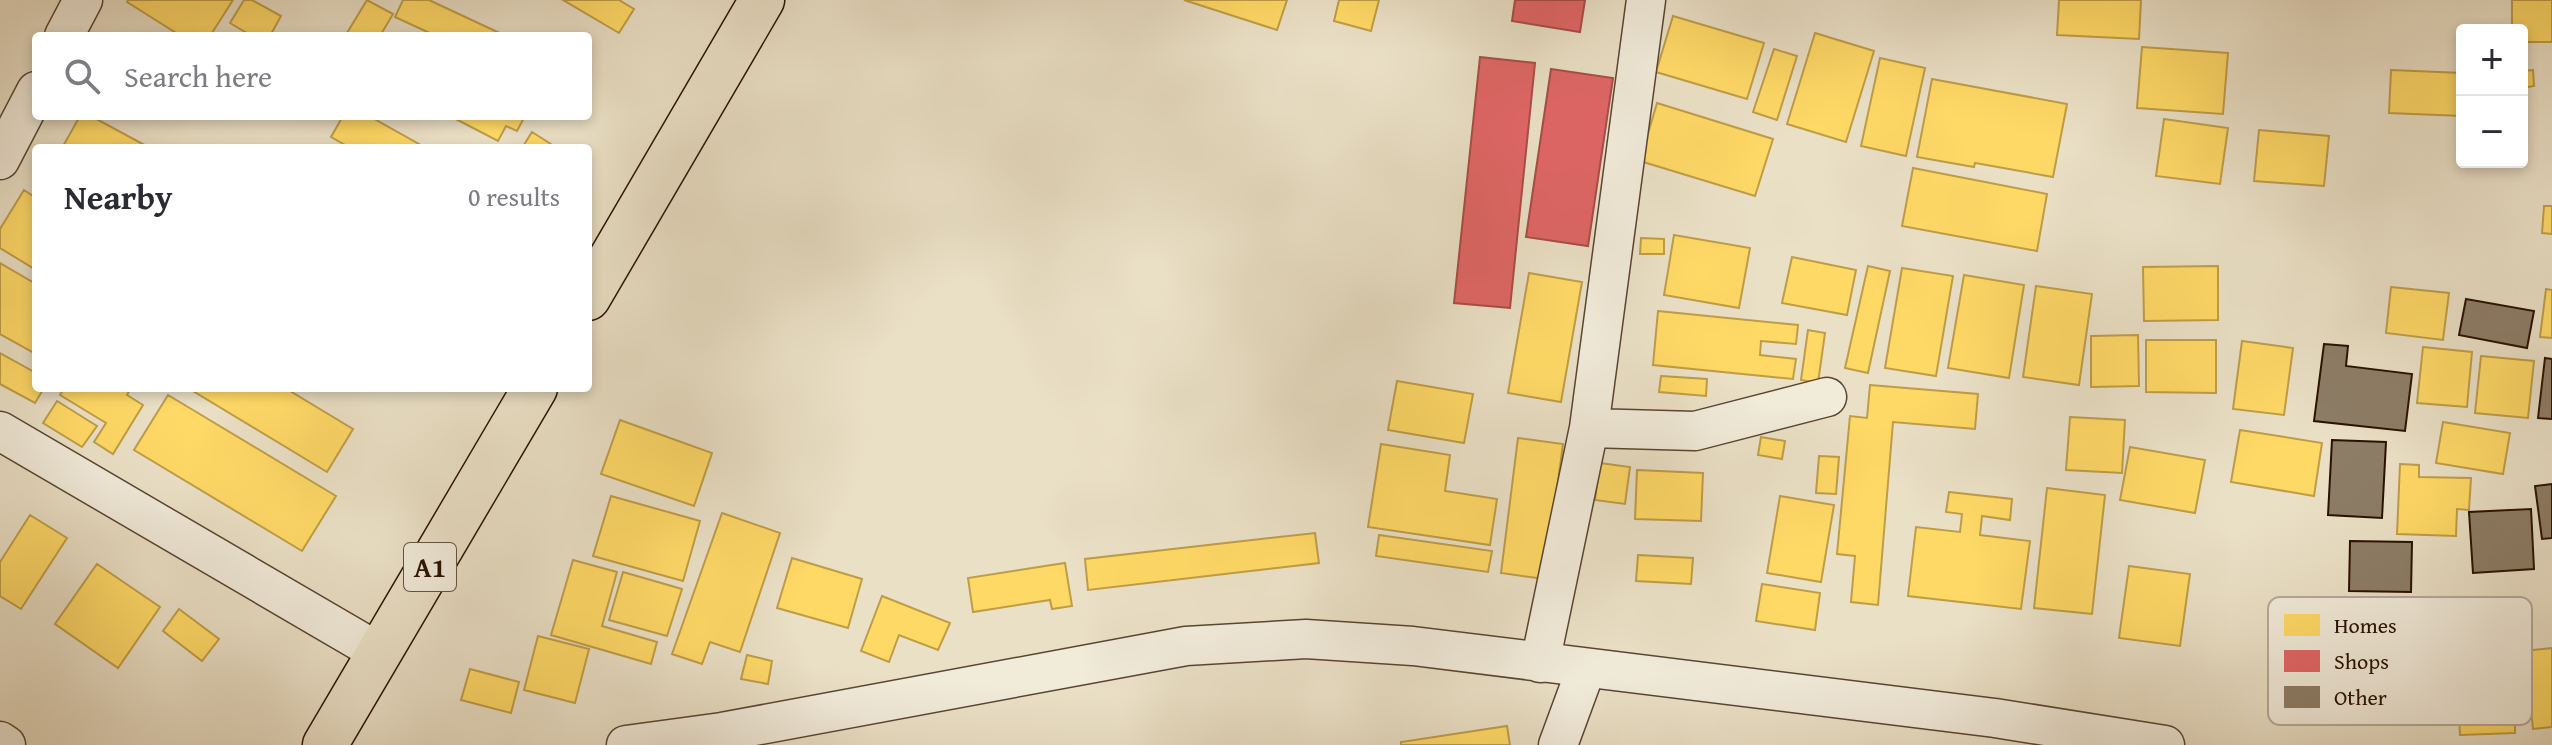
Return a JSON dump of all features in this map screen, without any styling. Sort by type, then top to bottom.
[{"type":"highway","points":[[592,291],[762,0]]},
{"type":"highway","name":"A1","points":[[325,745],[533,392]]},
{"type":"street","points":[[66,32],[83,0]]},
{"type":"street","points":[[1540,663],[1589,428],[1646,0]]},
{"type":"street","points":[[0,160],[32,99]]},
{"type":"street","points":[[1589,428],[1695,431],[1827,397]]},
{"type":"street","points":[[0,431],[380,653]]},
{"type":"street","points":[[626,745],[722,732],[1186,646],[1306,639],[1413,646],[1586,669],[1994,731],[2165,745]]},
{"type":"street","points":[[1558,745],[1586,669]]},
{"type":"street","points":[[0,741],[6,745]]},
{"type":"building: Homes","points":[[233,0],[213,32],[175,32],[127,2]]},
{"type":"building: Homes","points":[[244,0],[252,0],[281,16],[272,32],[245,32],[230,23]]},
{"type":"building: Homes","points":[[367,0],[393,14],[382,32],[348,32]]},
{"type":"building: Homes","points":[[403,0],[429,0],[497,32],[427,32],[395,17]]},
{"type":"building: Homes","points":[[563,0],[619,0],[634,9],[619,33]]},
{"type":"building: Homes","points":[[1184,0],[1287,0],[1277,30]]},
{"type":"building: Homes","points":[[1339,0],[1379,0],[1371,31],[1334,21]]},
{"type":"building: Homes","points":[[2059,0],[2141,0],[2139,39],[2057,35]]},
{"type":"building: Homes","points":[[2512,0],[2552,0],[2552,42],[2528,42],[2528,24],[2512,24]]},
{"type":"building: Homes","points":[[1673,16],[1764,43],[1747,99],[1656,72]]},
{"type":"building: Homes","points":[[1815,33],[1874,51],[1846,142],[1787,124]]},
{"type":"building: Homes","points":[[2142,47],[2228,53],[2223,114],[2137,108]]},
{"type":"building: Homes","points":[[1774,49],[1797,56],[1777,120],[1753,112]]},
{"type":"building: Homes","points":[[1880,58],[1925,68],[1906,156],[1861,146]]},
{"type":"building: Homes","points":[[2391,70],[2456,73],[2456,116],[2389,113]]},
{"type":"building: Homes","points":[[2528,70],[2533,70],[2534,86],[2528,87]]},
{"type":"building: Homes","points":[[1932,79],[2067,104],[2053,177],[1975,163],[1974,167],[1917,157]]},
{"type":"building: Homes","points":[[1657,103],[1773,139],[1755,196],[1640,161]]},
{"type":"building: Homes","points":[[2164,119],[2228,128],[2220,184],[2156,176]]},
{"type":"building: Homes","points":[[78,120],[98,120],[143,144],[64,144]]},
{"type":"building: Homes","points":[[341,120],[376,120],[419,144],[343,144],[331,137]]},
{"type":"building: Homes","points":[[458,120],[523,120],[517,131],[506,126],[498,141]]},
{"type":"building: Homes","points":[[2259,130],[2329,136],[2324,186],[2254,181]]},
{"type":"building: Homes","points":[[532,132],[551,144],[524,144]]},
{"type":"building: Homes","points":[[1913,168],[2047,194],[2037,251],[1902,226]]},
{"type":"building: Homes","points":[[24,190],[32,195],[32,268],[0,248],[0,229]]},
{"type":"building: Homes","points":[[2544,206],[2552,206],[2552,234],[2542,233]]},
{"type":"building: Homes","points":[[1674,235],[1750,248],[1739,308],[1664,295]]},
{"type":"building: Homes","points":[[1641,238],[1664,239],[1664,254],[1640,254]]},
{"type":"building: Homes","points":[[1792,257],[1856,270],[1847,315],[1782,303]]},
{"type":"building: Homes","points":[[0,263],[32,282],[32,352],[0,334]]},
{"type":"building: Homes","points":[[1868,266],[1890,271],[1868,373],[1845,368]]},
{"type":"building: Homes","points":[[2218,266],[2218,320],[2144,321],[2143,267]]},
{"type":"building: Homes","points":[[1902,268],[1953,276],[1936,376],[1885,368]]},
{"type":"building: Homes","points":[[1529,273],[1582,282],[1561,402],[1508,393]]},
{"type":"building: Homes","points":[[1964,275],[2024,285],[2009,378],[1948,368]]},
{"type":"building: Homes","points":[[2036,286],[2092,294],[2079,385],[2023,377]]},
{"type":"building: Homes","points":[[2391,287],[2449,293],[2443,340],[2386,333]]},
{"type":"building: Homes","points":[[2546,289],[2552,290],[2552,338],[2540,337]]},
{"type":"building: Homes","points":[[1658,311],[1798,325],[1796,344],[1761,341],[1760,355],[1796,359],[1793,379],[1653,365]]},
{"type":"building: Homes","points":[[1808,330],[1825,333],[1818,383],[1801,380]]},
{"type":"building: Homes","points":[[2138,335],[2139,386],[2091,387],[2091,336]]},
{"type":"building: Homes","points":[[2146,340],[2216,340],[2216,393],[2146,392]]},
{"type":"building: Homes","points":[[2242,341],[2293,348],[2284,415],[2233,409]]},
{"type":"building: Homes","points":[[2423,347],[2472,352],[2467,407],[2417,403]]},
{"type":"building: Homes","points":[[0,353],[32,371],[32,392],[42,392],[35,403],[0,384]]},
{"type":"building: Homes","points":[[2481,356],[2534,361],[2528,418],[2475,413]]},
{"type":"building: Homes","points":[[1661,376],[1707,379],[1706,396],[1659,392]]},
{"type":"building: Homes","points":[[1397,381],[1473,394],[1464,443],[1388,430]]},
{"type":"building: Homes","points":[[1870,385],[1978,394],[1975,429],[1893,422],[1878,605],[1851,602],[1855,556],[1837,554],[1850,416],[1867,418]]},
{"type":"building: Homes","points":[[62,392],[129,392],[127,395],[143,405],[113,454],[94,442],[106,423],[60,395]]},
{"type":"building: Homes","points":[[195,392],[292,392],[353,429],[327,472]]},
{"type":"building: Homes","points":[[168,395],[336,496],[302,551],[134,450]]},
{"type":"building: Homes","points":[[57,401],[97,426],[82,447],[43,423]]},
{"type":"building: Homes","points":[[2070,417],[2125,420],[2122,473],[2066,470]]},
{"type":"building: Homes","points":[[620,420],[712,453],[694,506],[601,474]]},
{"type":"building: Homes","points":[[2443,422],[2510,433],[2503,474],[2436,463]]},
{"type":"building: Homes","points":[[2240,430],[2322,443],[2314,496],[2231,482]]},
{"type":"building: Homes","points":[[1761,437],[1785,441],[1782,459],[1758,455]]},
{"type":"building: Homes","points":[[1518,438],[1563,444],[1545,579],[1501,573]]},
{"type":"building: Homes","points":[[1381,444],[1450,455],[1445,491],[1497,499],[1490,545],[1368,527]]},
{"type":"building: Homes","points":[[2130,447],[2205,460],[2195,513],[2120,500]]},
{"type":"building: Homes","points":[[1819,456],[1839,457],[1836,494],[1816,493]]},
{"type":"building: Homes","points":[[1600,463],[1630,467],[1625,504],[1595,500]]},
{"type":"building: Homes","points":[[2400,464],[2419,465],[2419,477],[2471,478],[2469,510],[2457,509],[2456,536],[2397,534]]},
{"type":"building: Homes","points":[[1637,470],[1703,473],[1701,521],[1635,519]]},
{"type":"building: Homes","points":[[2047,488],[2105,495],[2092,614],[2034,608]]},
{"type":"building: Homes","points":[[1949,492],[2012,499],[2010,520],[1982,516],[1980,535],[2030,541],[2021,609],[1908,596],[1916,527],[1960,532],[1962,514],[1946,512]]},
{"type":"building: Homes","points":[[611,496],[700,521],[683,581],[593,556]]},
{"type":"building: Homes","points":[[1780,496],[1834,505],[1821,582],[1767,573]]},
{"type":"building: Homes","points":[[722,513],[780,533],[740,652],[710,642],[702,664],[672,654]]},
{"type":"building: Homes","points":[[30,515],[67,538],[21,609],[0,596],[0,562]]},
{"type":"building: Homes","points":[[1315,533],[1319,563],[1088,590],[1085,559]]},
{"type":"building: Homes","points":[[1379,535],[1492,551],[1488,572],[1376,556]]},
{"type":"building: Homes","points":[[1638,555],[1693,558],[1691,584],[1636,581]]},
{"type":"building: Homes","points":[[792,558],[862,579],[848,628],[777,608]]},
{"type":"building: Homes","points":[[573,560],[617,572],[602,626],[657,642],[651,664],[551,635]]},
{"type":"building: Homes","points":[[1065,563],[1072,606],[1052,609],[1050,600],[973,612],[968,578]]},
{"type":"building: Homes","points":[[97,564],[160,607],[118,668],[55,624]]},
{"type":"building: Homes","points":[[2129,566],[2190,574],[2180,646],[2119,638]]},
{"type":"building: Homes","points":[[623,572],[682,589],[667,636],[609,620]]},
{"type":"building: Homes","points":[[1762,584],[1820,593],[1815,630],[1756,621]]},
{"type":"building: Homes","points":[[882,596],[950,623],[938,650],[899,635],[889,662],[861,651]]},
{"type":"building: Homes","points":[[179,609],[219,639],[202,661],[163,631]]},
{"type":"building: Homes","points":[[538,636],[589,649],[575,703],[524,690]]},
{"type":"building: Homes","points":[[2552,648],[2552,727],[2533,729],[2532,650]]},
{"type":"building: Homes","points":[[747,655],[772,661],[768,684],[741,679]]},
{"type":"building: Homes","points":[[470,669],[519,682],[511,713],[461,700]]},
{"type":"building: Homes","points":[[2460,725],[2515,725],[2515,733],[2460,735]]},
{"type":"building: Homes","points":[[1507,726],[1510,745],[1401,745],[1401,742]]},
{"type":"building: Shops","points":[[1515,0],[1585,0],[1580,32],[1512,21]]},
{"type":"building: Shops","points":[[1480,57],[1535,63],[1510,308],[1454,303]]},
{"type":"building: Shops","points":[[1551,69],[1613,78],[1588,246],[1526,237]]},
{"type":"building: Other","points":[[2466,299],[2534,311],[2527,348],[2459,335]]},
{"type":"building: Other","points":[[2324,344],[2348,346],[2346,366],[2412,374],[2405,431],[2314,421]]},
{"type":"building: Other","points":[[2545,358],[2552,359],[2552,419],[2538,418]]},
{"type":"building: Other","points":[[2332,440],[2386,442],[2382,518],[2328,515]]},
{"type":"building: Other","points":[[2552,484],[2552,538],[2542,539],[2535,486]]},
{"type":"building: Other","points":[[2531,509],[2534,569],[2473,573],[2469,512]]},
{"type":"building: Other","points":[[2350,541],[2412,542],[2411,592],[2349,591]]}]
